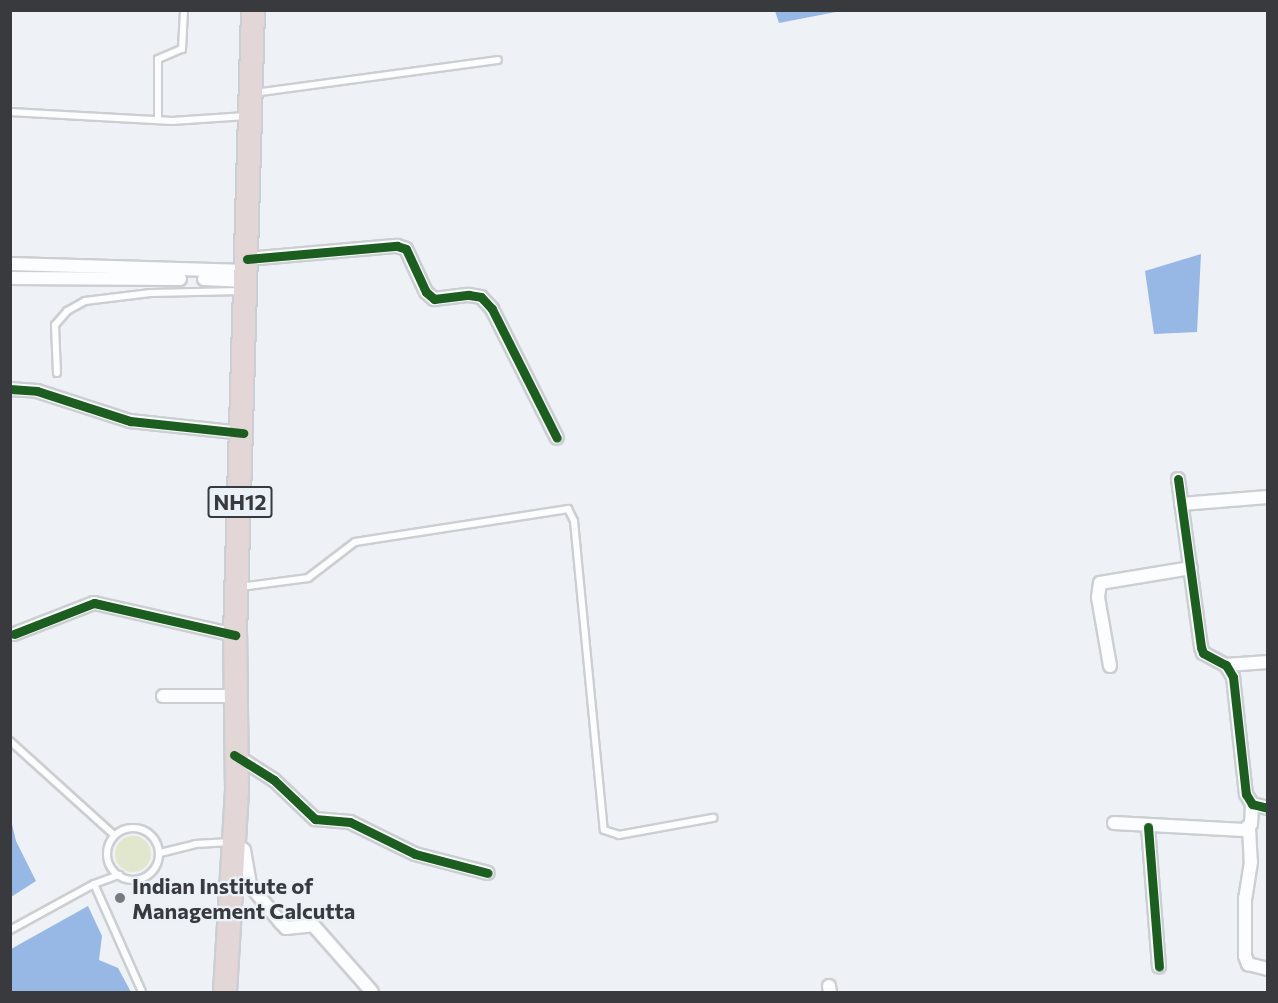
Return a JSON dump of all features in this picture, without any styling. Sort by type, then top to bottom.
[{"type":"highway","name":"NH12","points":[[225,993],[234,842],[235,635],[243,433],[254,10]]},
{"type":"street","points":[[10,278],[247,275],[397,246],[406,249],[426,292],[434,299],[469,295],[481,297],[492,309],[557,438]]},
{"type":"street","points":[[10,264],[247,275]]},
{"type":"street","points":[[10,389],[37,391],[130,421],[243,433]]},
{"type":"street","points":[[1178,479],[1203,653],[1226,665],[1268,662]]},
{"type":"street","points":[[1181,504],[1268,496]]},
{"type":"street","points":[[1110,666],[1098,597],[1100,583],[1191,568]]},
{"type":"street","points":[[14,634],[94,603],[235,635]]},
{"type":"street","points":[[1226,665],[1237,686],[1246,794],[1252,804],[1249,828],[1251,862],[1245,898],[1245,956],[1248,964],[1268,969]]},
{"type":"street","points":[[163,696],[234,696]]},
{"type":"street","points":[[234,755],[274,780],[315,819],[350,822],[415,854],[488,873]]},
{"type":"street","points":[[1252,804],[1268,808]]},
{"type":"street","points":[[1114,823],[1148,827],[1249,828]]},
{"type":"street","points":[[1148,827],[1159,967]]},
{"type":"street","points":[[234,842],[244,850],[250,885],[280,923],[286,928],[313,925],[372,993]]},
{"type":"lane","points":[[158,120],[158,59],[182,50],[184,10]]},
{"type":"lane","points":[[10,112],[158,120],[498,60]]},
{"type":"lane","points":[[57,373],[55,325],[67,311],[85,302],[151,293],[247,275]]},
{"type":"lane","points":[[237,588],[308,578],[355,542],[568,509],[574,521],[604,830],[619,835],[713,818]]},
{"type":"lane","points":[[10,741],[114,835]]},
{"type":"lane","points":[[10,930],[94,884],[118,875],[133,879],[147,876],[158,863],[160,853],[154,838],[141,829],[124,829],[114,835],[108,856],[118,875]]},
{"type":"lane","points":[[160,853],[195,844],[234,842]]},
{"type":"lane","points":[[94,884],[142,993]]},
{"type":"green space","points":[[133,836],[146,841],[151,854],[146,867],[133,872],[120,867],[115,854],[120,841]]},
{"type":"water","points":[[775,10],[841,11],[779,23]]},
{"type":"water","points":[[1201,254],[1197,332],[1154,334],[1145,271]]},
{"type":"water","points":[[10,816],[16,841],[36,881],[11,897]]},
{"type":"water","points":[[88,906],[102,936],[99,960],[118,968],[131,992],[11,992],[11,949]]},
{"type":"cycle path","points":[[247,259],[397,246],[406,249],[426,292],[434,299],[469,295],[481,297],[492,309],[557,438]]},
{"type":"cycle path","points":[[10,389],[37,391],[130,421],[243,433]]},
{"type":"cycle path","points":[[1178,479],[1201,647],[1203,653],[1226,665],[1233,677],[1246,794],[1252,804],[1268,808]]},
{"type":"cycle path","points":[[14,634],[94,603],[235,635]]},
{"type":"cycle path","points":[[234,755],[274,780],[315,819],[350,822],[415,854],[488,873]]},
{"type":"cycle path","points":[[1148,827],[1159,967]]},
{"type":"place","name":"Indian Institute of Management Calcutta","points":[[120,898]]}]
